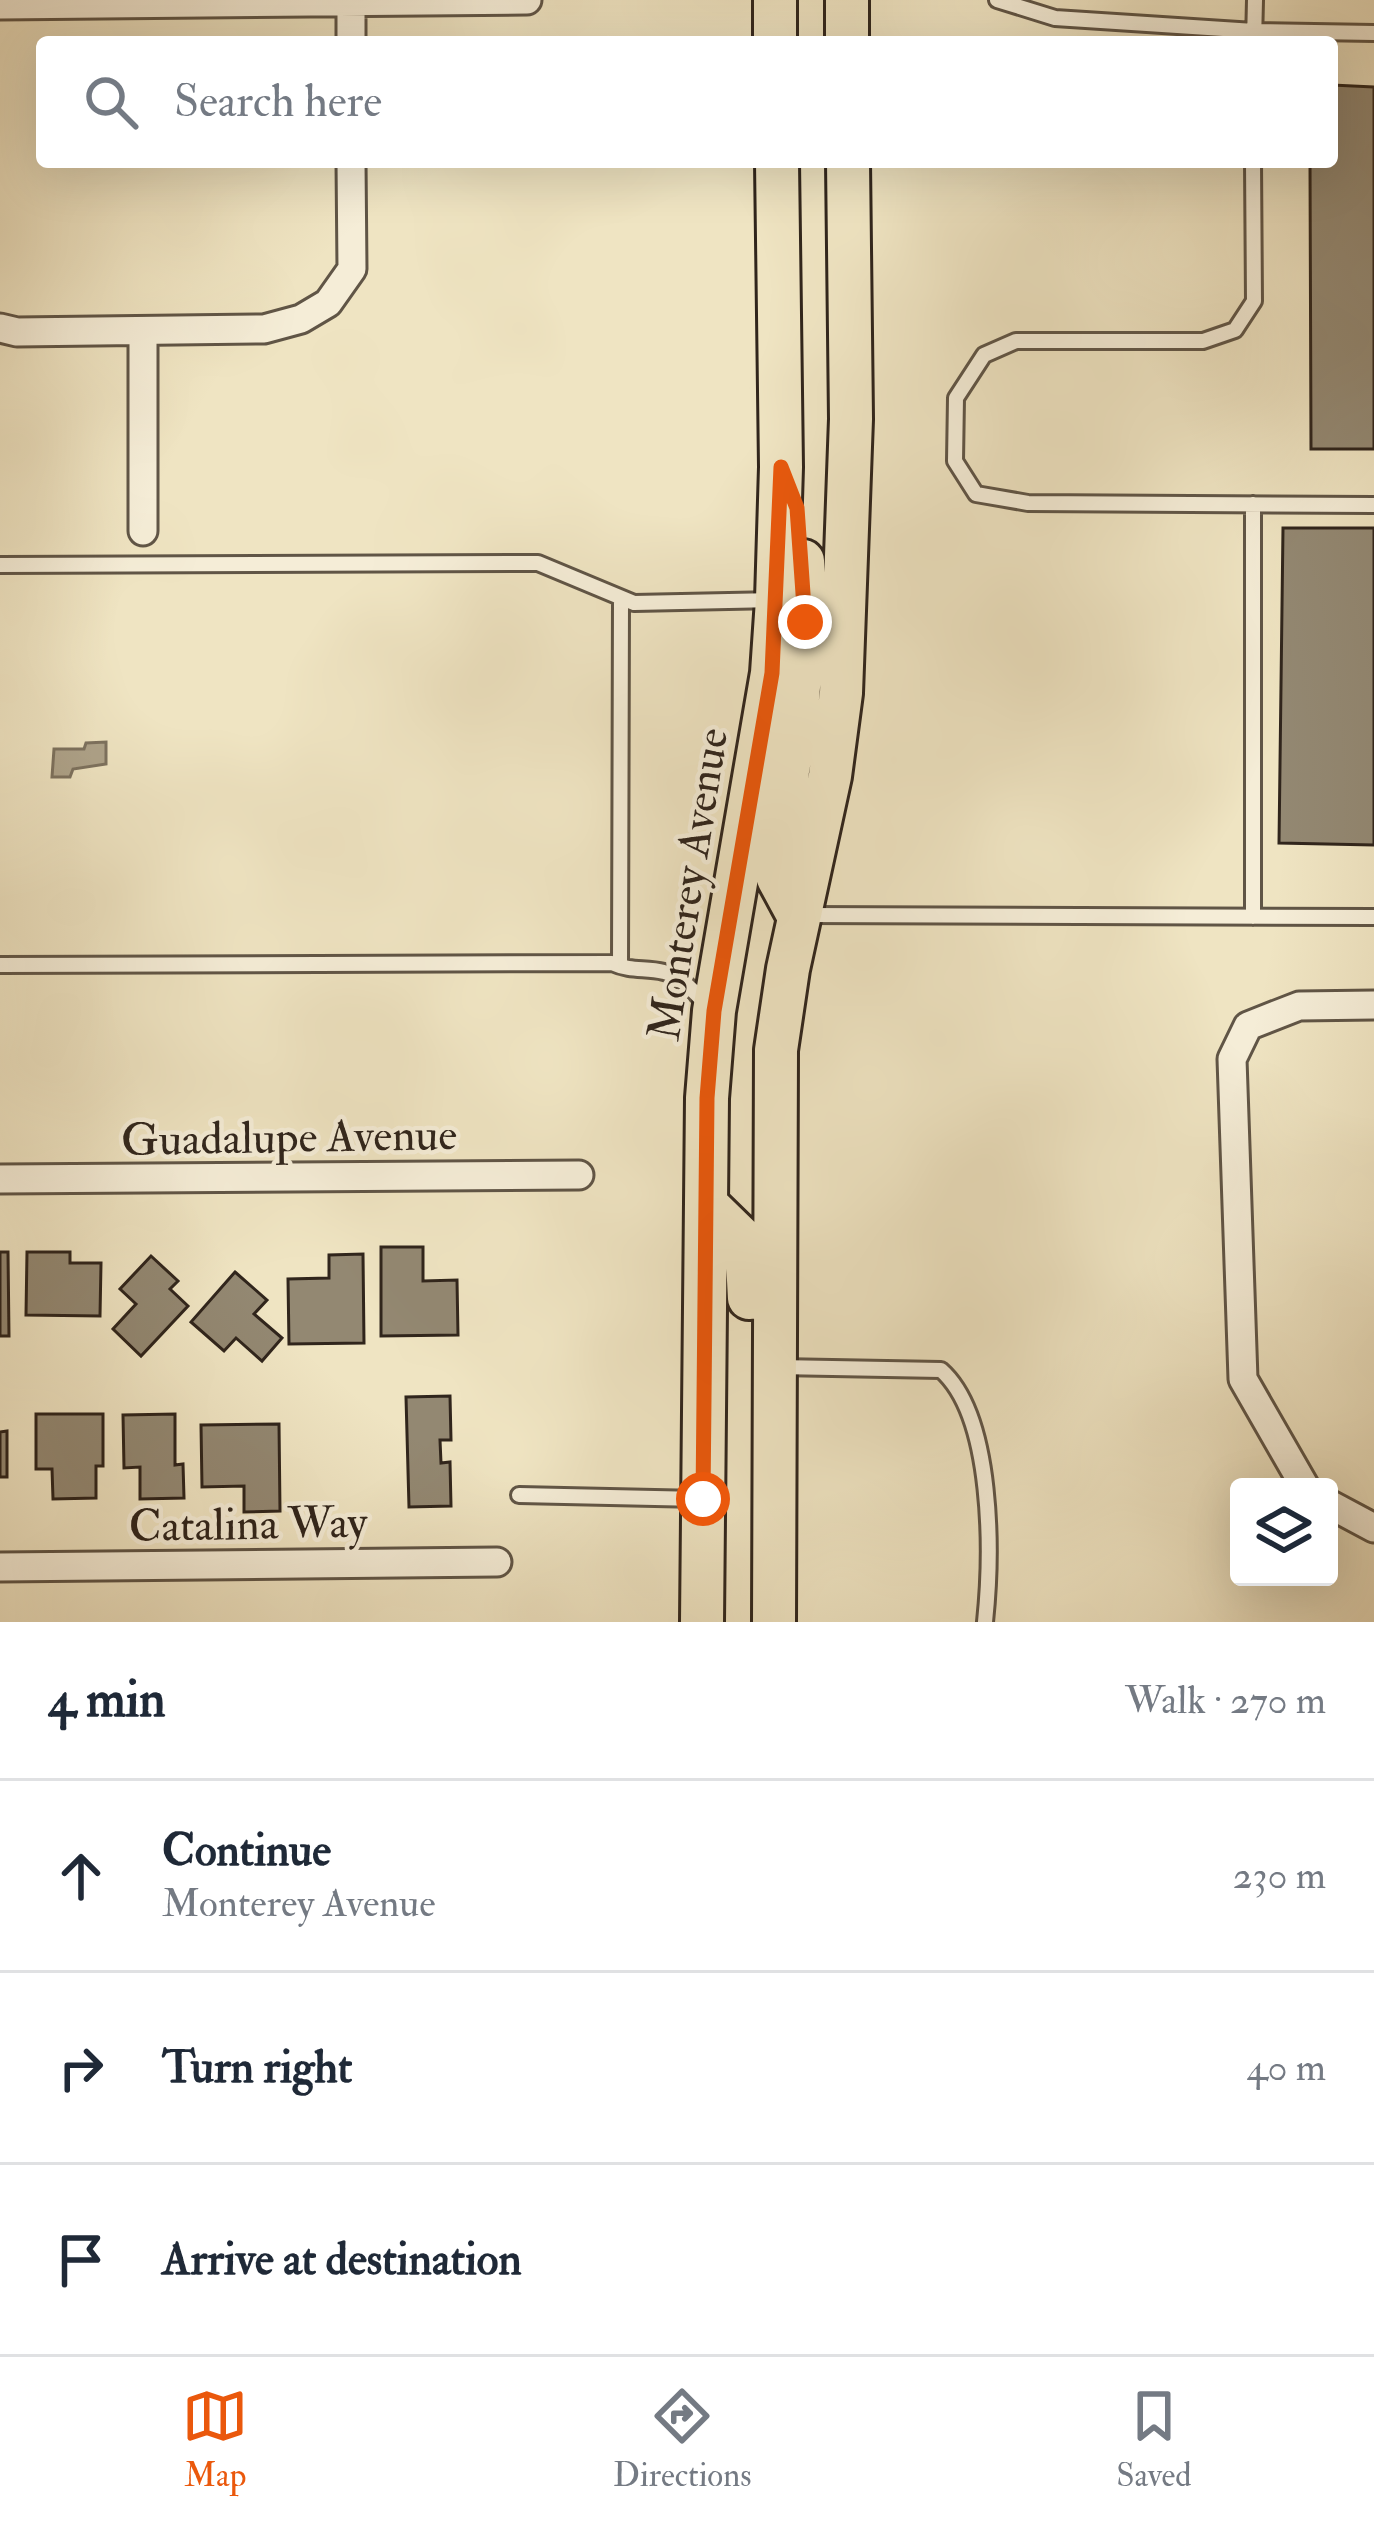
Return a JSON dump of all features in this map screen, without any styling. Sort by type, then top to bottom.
[{"type":"main road","points":[[775,0],[776,36]]},
{"type":"main road","points":[[847,36],[848,0]]},
{"type":"main road","name":"Monterey Avenue","points":[[701,1622],[707,1098],[714,1011],[772,673],[777,600],[781,467],[777,168]]},
{"type":"main road","points":[[774,1622],[776,1051],[798,915],[830,776],[841,693],[851,418],[848,168]]},
{"type":"main road","points":[[781,467],[797,508],[805,622],[795,730],[776,840],[778,878],[798,915]]},
{"type":"main road","points":[[706,1204],[746,1243],[751,1352],[762,1364],[776,1367]]},
{"type":"street","points":[[0,5],[527,0]]},
{"type":"street","points":[[351,1],[351,36]]},
{"type":"street","points":[[0,328],[143,333],[264,329],[301,320],[328,302],[352,268],[351,168]]},
{"type":"street","points":[[143,333],[143,531]]},
{"type":"street","points":[[1300,1478],[1243,1379],[1232,1059],[1248,1026],[1299,1006],[1374,1005]]},
{"type":"street","name":"Guadalupe Avenue","points":[[0,1179],[580,1175]]},
{"type":"street","points":[[1338,1509],[1374,1528]]},
{"type":"street","name":"Catalina Way","points":[[0,1567],[497,1562]]},
{"type":"lane","points":[[997,0],[1055,18],[1244,36]]},
{"type":"lane","points":[[1254,36],[1255,0]]},
{"type":"lane","points":[[1278,36],[1374,32]]},
{"type":"lane","points":[[1253,168],[1254,301],[1235,330],[1203,341],[1016,341],[984,355],[956,398],[955,461],[976,494],[1028,503],[1374,505]]},
{"type":"lane","points":[[1253,504],[1253,916]]},
{"type":"lane","points":[[0,565],[538,563],[634,603],[777,600]]},
{"type":"lane","points":[[620,966],[621,599]]},
{"type":"lane","points":[[798,915],[1374,917]]},
{"type":"lane","points":[[0,965],[612,963],[630,971],[665,972],[684,982],[714,1011]]},
{"type":"lane","points":[[776,1367],[941,1370],[958,1385],[972,1425],[989,1535],[985,1622]]},
{"type":"lane","points":[[519,1495],[703,1499]]},
{"type":"shaded area","points":[[106,742],[106,764],[73,769],[70,777],[52,777],[54,749],[84,749],[86,743]]},
{"type":"building","points":[[1338,85],[1374,87],[1374,449],[1311,449],[1310,168],[1338,168]]},
{"type":"building","points":[[1283,528],[1374,528],[1374,845],[1279,843]]},
{"type":"building","points":[[381,1247],[423,1247],[423,1281],[457,1280],[458,1335],[381,1336]]},
{"type":"building","points":[[0,1252],[8,1252],[9,1336],[0,1336]]},
{"type":"building","points":[[27,1252],[70,1252],[70,1263],[101,1263],[100,1316],[26,1315]]},
{"type":"building","points":[[363,1254],[364,1343],[289,1344],[288,1279],[329,1278],[329,1255]]},
{"type":"building","points":[[151,1256],[178,1281],[170,1289],[188,1306],[141,1356],[113,1329],[136,1304],[120,1289]]},
{"type":"building","points":[[235,1272],[267,1300],[254,1314],[282,1338],[262,1361],[236,1338],[224,1351],[191,1322]]},
{"type":"building","points":[[450,1396],[451,1440],[440,1440],[441,1463],[450,1462],[451,1506],[409,1507],[406,1397]]},
{"type":"building","points":[[36,1414],[103,1414],[103,1466],[96,1466],[96,1498],[53,1499],[52,1469],[36,1469]]},
{"type":"building","points":[[175,1414],[175,1465],[183,1464],[184,1498],[140,1499],[140,1467],[124,1468],[123,1415]]},
{"type":"building","points":[[279,1424],[280,1511],[244,1512],[244,1486],[202,1487],[201,1425]]},
{"type":"building","points":[[7,1431],[7,1477],[0,1477],[0,1432]]},
{"type":"route","points":[[703,1499],[707,1098],[714,1011],[772,673],[781,467],[797,508],[805,622]]}]
